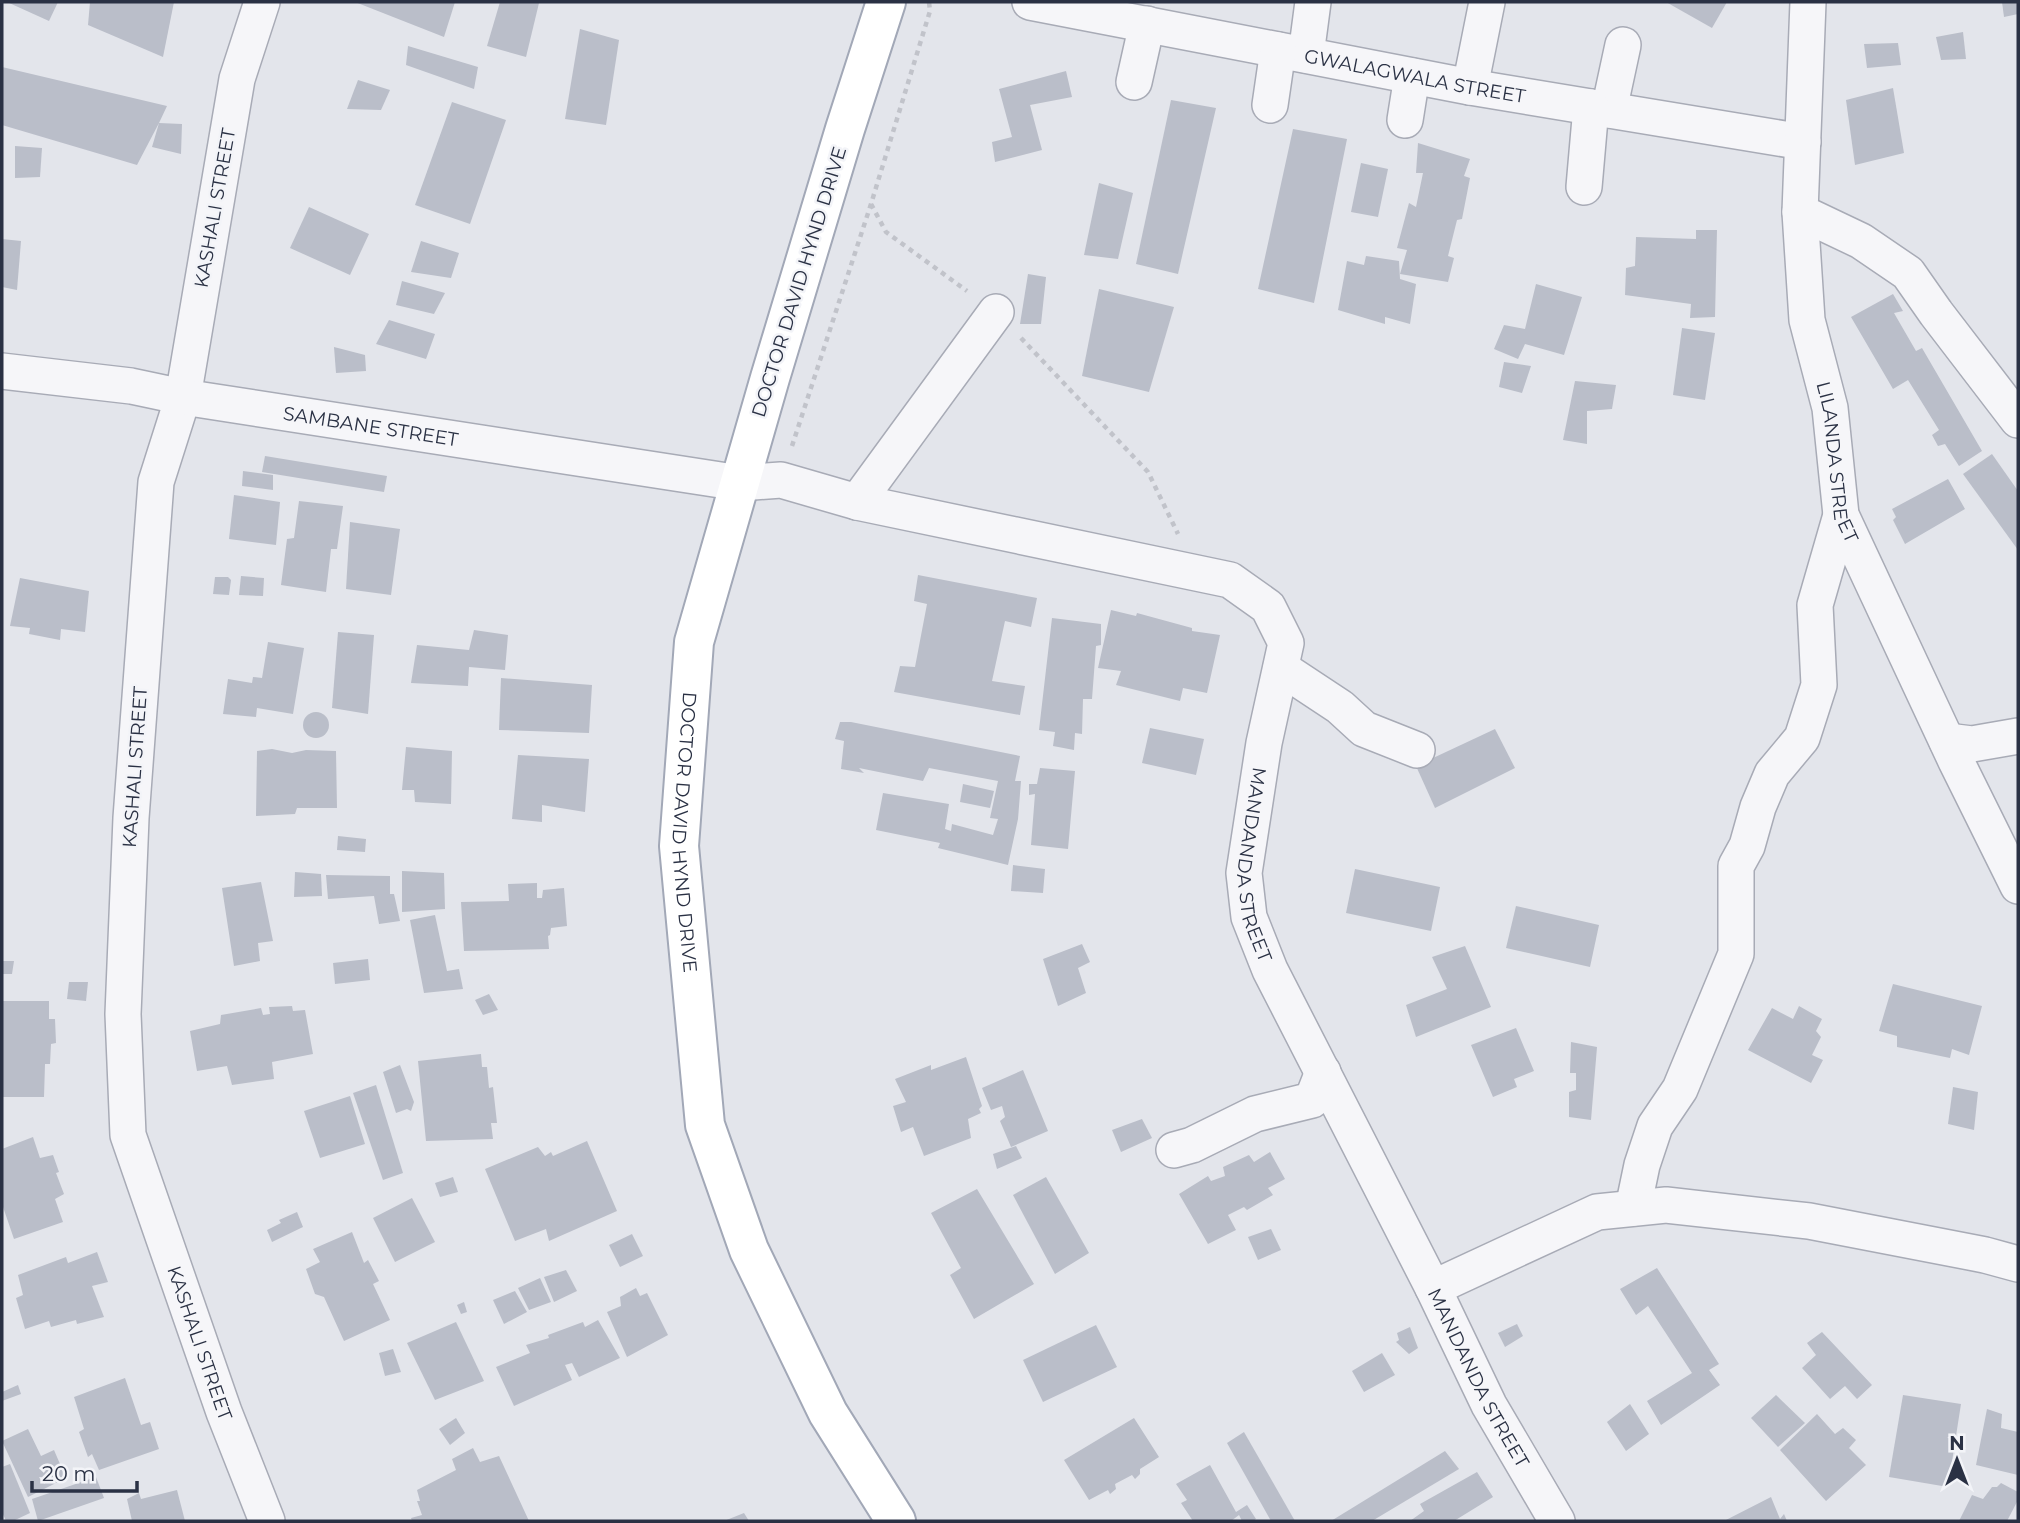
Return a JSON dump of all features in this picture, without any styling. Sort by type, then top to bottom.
[{"type":"main road","name":"DOCTOR DAVID HYND DRIVE","points":[[886,2],[837,155],[694,642],[679,846],[705,1125],[755,1263],[828,1413],[896,1521]]},
{"type":"street","name":"KASHALI STREET","points":[[262,2],[237,79],[183,397],[156,482],[131,818],[123,1014],[128,1135],[224,1412],[267,1521]]},
{"type":"street","name":"GWALAGWALA STREET","points":[[1030,2],[1127,15],[1292,53],[1470,87],[1803,142]]},
{"type":"street","points":[[1270,105],[1313,2]]},
{"type":"street","points":[[1470,87],[1487,2]]},
{"type":"street","name":"LILANDA STREET","points":[[1808,2],[1800,212],[1807,320],[1830,408],[1841,515],[2018,886]]},
{"type":"street","points":[[1127,15],[1134,82]]},
{"type":"street","points":[[1584,187],[1600,108],[1623,45]]},
{"type":"street","points":[[1405,120],[1412,76]]},
{"type":"street","points":[[1800,212],[1861,241],[1908,273],[2018,420]]},
{"type":"street","points":[[857,502],[996,312]]},
{"type":"street","name":"SAMBANE STREET","points":[[2,371],[131,386],[183,397],[740,483]]},
{"type":"street","name":"MANDANDA STREET","points":[[740,483],[781,480],[857,502],[1230,580],[1268,607],[1286,643],[1264,743],[1244,873],[1250,917],[1270,970],[1433,1288],[1489,1405],[1556,1521]]},
{"type":"street","points":[[1633,1208],[1642,1165],[1655,1126],[1680,1088],[1736,954],[1736,866],[1747,846],[1758,807],[1772,774],[1802,738],[1819,685],[1815,605],[1841,515]]},
{"type":"street","points":[[1281,668],[1340,707],[1364,729],[1417,750]]},
{"type":"street","points":[[1947,741],[1972,744],[2018,736]]},
{"type":"street","points":[[1174,1150],[1192,1145],[1255,1114],[1312,1100],[1323,1072]]},
{"type":"street","points":[[1433,1288],[1597,1212],[1666,1205],[1809,1221],[1985,1255],[2018,1264]]},
{"type":"path","points":[[781,480],[872,204],[930,11],[929,2]]},
{"type":"path","points":[[872,204],[886,232],[996,312],[1148,472],[1198,574]]},
{"type":"building","points":[[7,2],[58,2],[49,21]]},
{"type":"building","points":[[90,2],[174,2],[163,57],[88,25]]},
{"type":"building","points":[[355,2],[455,2],[444,37]]},
{"type":"building","points":[[500,2],[539,3],[526,57],[487,46]]},
{"type":"building","points":[[1666,2],[1727,2],[1712,28]]},
{"type":"building","points":[[2002,2],[2018,2],[2018,14],[2004,17]]},
{"type":"building","points":[[580,29],[619,40],[606,125],[565,119]]},
{"type":"building","points":[[1963,32],[1966,59],[1941,60],[1936,37]]},
{"type":"building","points":[[1898,43],[1901,65],[1867,68],[1864,44]]},
{"type":"building","points":[[408,46],[478,67],[474,89],[406,65]]},
{"type":"building","points":[[2,67],[167,106],[137,165],[2,125]]},
{"type":"building","points":[[1066,71],[1072,97],[1030,105],[1042,150],[995,162],[992,142],[1012,137],[999,89]]},
{"type":"building","points":[[358,80],[390,90],[381,110],[347,109]]},
{"type":"building","points":[[1893,88],[1904,153],[1855,165],[1846,100]]},
{"type":"building","points":[[1171,100],[1216,108],[1178,274],[1136,264]]},
{"type":"building","points":[[452,102],[506,120],[470,224],[415,205]]},
{"type":"building","points":[[159,123],[182,124],[181,154],[152,147]]},
{"type":"building","points":[[1293,129],[1347,139],[1314,303],[1258,289]]},
{"type":"building","points":[[1418,143],[1470,159],[1464,176],[1470,178],[1462,219],[1457,220],[1448,256],[1454,258],[1448,282],[1400,274],[1407,250],[1397,248],[1409,203],[1416,207],[1423,173],[1416,173]]},
{"type":"building","points":[[15,146],[42,148],[40,177],[15,178]]},
{"type":"building","points":[[1361,163],[1388,169],[1378,217],[1351,212]]},
{"type":"building","points":[[1099,183],[1133,193],[1118,259],[1084,255]]},
{"type":"building","points":[[309,207],[369,234],[350,275],[290,248]]},
{"type":"building","points":[[1696,230],[1717,230],[1715,317],[1690,318],[1691,304],[1625,295],[1626,268],[1635,266],[1636,237],[1696,239]]},
{"type":"building","points":[[2,239],[21,241],[17,290],[2,287]]},
{"type":"building","points":[[421,241],[459,253],[451,278],[411,272]]},
{"type":"building","points":[[1366,256],[1399,261],[1400,279],[1416,284],[1410,324],[1385,317],[1385,324],[1338,310],[1347,261],[1364,265]]},
{"type":"building","points":[[1028,274],[1046,277],[1041,324],[1020,324]]},
{"type":"building","points":[[402,281],[445,293],[434,314],[396,305]]},
{"type":"building","points":[[1536,284],[1582,297],[1564,355],[1525,344],[1518,359],[1494,349],[1504,325],[1525,329]]},
{"type":"building","points":[[1099,289],[1174,307],[1149,392],[1082,376]]},
{"type":"building","points":[[1893,294],[1903,311],[1894,313],[1916,351],[1922,348],[1982,451],[1959,466],[1945,444],[1938,446],[1932,435],[1939,430],[1908,380],[1893,389],[1851,317]]},
{"type":"building","points":[[389,320],[435,334],[426,359],[376,344]]},
{"type":"building","points":[[1682,328],[1715,333],[1705,400],[1673,395]]},
{"type":"building","points":[[334,347],[365,355],[366,371],[336,373]]},
{"type":"building","points":[[1504,362],[1531,366],[1522,393],[1499,387]]},
{"type":"building","points":[[1575,381],[1616,385],[1612,409],[1587,411],[1587,444],[1563,440]]},
{"type":"building","points":[[1992,454],[2018,491],[2018,550],[1963,474]]},
{"type":"building","points":[[265,456],[387,476],[384,492],[262,472]]},
{"type":"building","points":[[243,471],[273,475],[273,490],[242,486]]},
{"type":"building","points":[[1948,479],[1965,509],[1905,544],[1893,520],[1896,517],[1892,509]]},
{"type":"building","points":[[234,495],[280,502],[276,545],[229,539]]},
{"type":"building","points":[[299,501],[343,506],[337,549],[331,549],[326,592],[281,585],[287,539],[294,538]]},
{"type":"building","points":[[350,522],[400,529],[391,595],[346,589]]},
{"type":"building","points":[[918,575],[1037,598],[1031,627],[1005,621],[992,681],[1025,686],[1020,715],[894,692],[900,666],[915,667],[927,604],[914,601]]},
{"type":"building","points":[[241,576],[264,578],[263,596],[239,595]]},
{"type":"building","points":[[215,577],[228,577],[231,580],[229,595],[213,594]]},
{"type":"building","points":[[20,578],[89,591],[85,632],[61,629],[60,640],[29,634],[30,628],[10,626]]},
{"type":"building","points":[[1111,610],[1136,616],[1137,613],[1192,628],[1192,631],[1220,635],[1207,693],[1183,688],[1180,701],[1116,685],[1121,671],[1098,668]]},
{"type":"building","points":[[1052,618],[1101,624],[1101,645],[1096,646],[1092,699],[1083,699],[1082,734],[1075,733],[1074,750],[1053,746],[1055,732],[1039,730]]},
{"type":"building","points":[[474,630],[508,635],[505,670],[469,667],[468,686],[411,683],[417,645],[469,650]]},
{"type":"building","points":[[338,632],[374,635],[368,714],[332,708]]},
{"type":"building","points":[[268,642],[304,648],[293,714],[257,708],[256,717],[223,714],[228,679],[252,683],[253,677],[262,678]]},
{"type":"building","points":[[501,678],[592,685],[589,733],[499,730]]},
{"type":"building","points":[[316,712],[326,715],[329,725],[326,735],[316,738],[306,735],[303,725],[306,715]]},
{"type":"building","points":[[840,722],[1020,756],[1015,781],[1021,781],[1018,819],[1008,865],[938,848],[940,843],[876,830],[883,793],[949,804],[945,829],[951,831],[952,824],[993,835],[998,819],[990,818],[998,781],[929,768],[923,781],[859,768],[864,773],[841,769],[844,741],[835,739]]},
{"type":"building","points":[[1150,728],[1204,739],[1196,775],[1142,763]]},
{"type":"building","points":[[1495,729],[1515,768],[1435,808],[1416,766]]},
{"type":"building","points":[[406,747],[452,751],[451,804],[415,802],[414,790],[402,790]]},
{"type":"building","points":[[272,749],[292,753],[306,750],[336,751],[337,808],[297,808],[295,814],[256,816],[257,751]]},
{"type":"building","points":[[518,755],[589,759],[585,812],[542,805],[542,822],[512,819]]},
{"type":"building","points":[[1040,768],[1075,771],[1068,849],[1031,845],[1035,794],[1029,795],[1029,784],[1037,784]]},
{"type":"building","points":[[963,784],[994,791],[990,808],[960,802]]},
{"type":"building","points":[[338,836],[366,839],[365,852],[337,850]]},
{"type":"building","points":[[1013,865],[1045,869],[1043,893],[1011,891]]},
{"type":"building","points":[[1355,869],[1440,887],[1431,931],[1346,913]]},
{"type":"building","points":[[402,871],[444,873],[445,909],[402,912]]},
{"type":"building","points":[[295,872],[321,874],[322,896],[294,897]]},
{"type":"building","points":[[326,875],[390,876],[390,894],[394,894],[400,921],[379,924],[374,896],[328,899]]},
{"type":"building","points":[[261,882],[273,941],[258,943],[260,961],[234,966],[222,888]]},
{"type":"building","points":[[537,883],[537,898],[542,898],[543,890],[564,888],[567,926],[551,928],[548,936],[549,949],[464,951],[461,902],[509,901],[508,884]]},
{"type":"building","points":[[1516,906],[1599,925],[1590,967],[1506,948]]},
{"type":"building","points":[[435,915],[447,971],[459,969],[463,989],[424,993],[410,920]]},
{"type":"building","points":[[1082,944],[1090,962],[1078,968],[1086,993],[1058,1006],[1043,959]]},
{"type":"building","points":[[1465,946],[1491,1007],[1416,1037],[1406,1005],[1447,989],[1432,957]]},
{"type":"building","points":[[368,959],[370,980],[335,984],[333,963]]},
{"type":"building","points":[[2,961],[14,961],[12,974],[2,974]]},
{"type":"building","points":[[69,982],[88,982],[86,1001],[67,999]]},
{"type":"building","points":[[1893,984],[1982,1006],[1969,1055],[1952,1049],[1950,1058],[1897,1047],[1897,1036],[1879,1031]]},
{"type":"building","points":[[489,994],[498,1010],[483,1015],[475,1000]]},
{"type":"building","points":[[2,1001],[49,1001],[49,1019],[55,1019],[56,1043],[51,1044],[50,1064],[45,1064],[44,1097],[2,1097]]},
{"type":"building","points":[[292,1006],[293,1011],[305,1010],[313,1054],[272,1062],[274,1079],[232,1085],[227,1066],[197,1071],[190,1031],[220,1024],[221,1015],[261,1008],[263,1015],[270,1014],[269,1007]]},
{"type":"building","points":[[1799,1006],[1822,1019],[1816,1031],[1821,1037],[1812,1055],[1823,1060],[1811,1083],[1748,1050],[1772,1008],[1793,1019]]},
{"type":"building","points":[[1516,1028],[1534,1071],[1514,1079],[1517,1087],[1493,1097],[1471,1045]]},
{"type":"building","points":[[1571,1042],[1597,1047],[1591,1120],[1569,1117],[1569,1092],[1576,1090],[1576,1073],[1570,1073]]},
{"type":"building","points":[[481,1054],[482,1067],[487,1067],[489,1088],[493,1087],[497,1123],[491,1123],[493,1139],[426,1141],[418,1061]]},
{"type":"building","points":[[966,1057],[982,1106],[979,1109],[981,1113],[968,1119],[971,1138],[924,1156],[913,1127],[901,1132],[893,1106],[906,1102],[895,1079],[931,1065],[931,1070]]},
{"type":"building","points":[[400,1065],[414,1102],[411,1111],[407,1109],[396,1113],[383,1072]]},
{"type":"building","points":[[1023,1070],[1048,1131],[1011,1147],[1000,1121],[1005,1117],[1002,1106],[991,1110],[982,1088]]},
{"type":"building","points":[[376,1085],[403,1173],[383,1180],[353,1093]]},
{"type":"building","points":[[1953,1087],[1978,1092],[1974,1130],[1948,1124]]},
{"type":"building","points":[[350,1096],[365,1144],[320,1158],[304,1111]]},
{"type":"building","points":[[1142,1119],[1152,1138],[1121,1152],[1112,1130]]},
{"type":"building","points":[[33,1137],[40,1158],[53,1155],[59,1172],[56,1173],[64,1194],[55,1199],[63,1222],[14,1239],[2,1204],[2,1149]]},
{"type":"building","points":[[587,1141],[617,1211],[549,1241],[546,1229],[515,1241],[485,1169],[538,1147],[545,1156],[551,1152],[553,1156]]},
{"type":"building","points":[[1016,1146],[1022,1158],[997,1169],[993,1154]]},
{"type":"building","points":[[1270,1152],[1285,1179],[1268,1188],[1273,1195],[1247,1210],[1244,1207],[1228,1215],[1236,1230],[1208,1244],[1179,1194],[1208,1176],[1211,1181],[1225,1176],[1223,1167],[1249,1155],[1254,1162]]},
{"type":"building","points":[[453,1177],[458,1192],[440,1197],[435,1183]]},
{"type":"building","points":[[1046,1177],[1089,1253],[1055,1274],[1013,1195]]},
{"type":"building","points":[[977,1189],[1034,1284],[974,1319],[950,1275],[961,1268],[931,1213]]},
{"type":"building","points":[[412,1198],[435,1242],[395,1262],[373,1218]]},
{"type":"building","points":[[297,1212],[303,1227],[272,1242],[267,1230],[281,1223],[279,1220]]},
{"type":"building","points":[[1271,1229],[1281,1250],[1258,1260],[1248,1237]]},
{"type":"building","points":[[352,1232],[364,1263],[368,1260],[379,1281],[373,1284],[390,1320],[344,1341],[324,1297],[315,1294],[306,1269],[320,1262],[313,1249]]},
{"type":"building","points":[[632,1234],[643,1256],[620,1267],[609,1245]]},
{"type":"building","points":[[97,1252],[108,1282],[92,1286],[104,1317],[77,1324],[76,1320],[51,1327],[49,1321],[25,1329],[16,1298],[23,1295],[18,1275],[66,1257],[68,1263]]},
{"type":"building","points":[[1657,1268],[1719,1364],[1709,1370],[1720,1385],[1661,1425],[1647,1401],[1692,1373],[1648,1306],[1636,1315],[1620,1289]]},
{"type":"building","points":[[566,1270],[577,1291],[554,1302],[544,1277]]},
{"type":"building","points":[[540,1278],[551,1302],[529,1310],[518,1288]]},
{"type":"building","points":[[636,1288],[640,1296],[647,1293],[668,1335],[627,1357],[607,1312],[621,1306],[620,1297]]},
{"type":"building","points":[[515,1291],[527,1312],[504,1324],[493,1300]]},
{"type":"building","points":[[464,1302],[467,1312],[461,1314],[457,1305]]},
{"type":"building","points":[[598,1320],[620,1358],[579,1377],[572,1363],[565,1365],[572,1380],[514,1406],[496,1367],[530,1353],[526,1345],[549,1338],[548,1335],[583,1322],[585,1327]]},
{"type":"building","points":[[456,1322],[484,1381],[435,1400],[407,1343]]},
{"type":"building","points":[[1517,1324],[1523,1336],[1505,1347],[1498,1333]]},
{"type":"building","points":[[1096,1325],[1117,1367],[1043,1402],[1023,1360]]},
{"type":"building","points":[[1410,1327],[1418,1348],[1409,1354],[1396,1342],[1399,1340],[1397,1333]]},
{"type":"building","points":[[1822,1332],[1872,1385],[1857,1399],[1845,1386],[1830,1399],[1802,1368],[1816,1355],[1807,1343]]},
{"type":"building","points":[[393,1349],[401,1372],[385,1376],[379,1353]]},
{"type":"building","points":[[1382,1353],[1395,1375],[1364,1392],[1352,1371]]},
{"type":"building","points":[[125,1378],[141,1425],[150,1422],[159,1449],[99,1470],[92,1454],[88,1457],[79,1432],[84,1429],[74,1397]]},
{"type":"building","points":[[18,1385],[21,1394],[2,1401],[2,1392]]},
{"type":"building","points":[[1776,1395],[1805,1423],[1778,1447],[1751,1418]]},
{"type":"building","points":[[1903,1395],[1961,1404],[1948,1487],[1889,1477]]},
{"type":"building","points":[[1630,1404],[1649,1434],[1626,1451],[1607,1422]]},
{"type":"building","points":[[1987,1409],[2002,1414],[2001,1428],[2018,1432],[2018,1475],[1976,1465]]},
{"type":"building","points":[[1817,1414],[1835,1434],[1843,1428],[1856,1440],[1849,1448],[1866,1465],[1826,1501],[1780,1450]]},
{"type":"building","points":[[456,1418],[465,1433],[450,1445],[439,1429]]},
{"type":"building","points":[[1134,1418],[1159,1457],[1140,1469],[1140,1474],[1135,1479],[1132,1475],[1115,1484],[1116,1489],[1110,1494],[1108,1490],[1089,1500],[1064,1460]]},
{"type":"building","points":[[28,1429],[41,1456],[54,1450],[66,1478],[28,1497],[2,1441]]},
{"type":"building","points":[[1244,1432],[1295,1521],[1271,1521],[1227,1443]]},
{"type":"building","points":[[473,1448],[480,1462],[499,1456],[529,1521],[412,1521],[411,1518],[422,1515],[417,1501],[420,1501],[417,1490],[456,1470],[452,1459]]},
{"type":"building","points":[[1445,1451],[1459,1469],[1372,1521],[1331,1521]]},
{"type":"building","points":[[10,1464],[30,1513],[13,1521],[6,1521],[2,1512],[2,1467]]},
{"type":"building","points":[[1210,1465],[1236,1512],[1247,1505],[1256,1519],[1242,1521],[1239,1515],[1231,1521],[1193,1521],[1181,1503],[1187,1500],[1176,1484]]},
{"type":"building","points":[[1477,1472],[1493,1497],[1454,1521],[1410,1521],[1424,1511],[1420,1504]]},
{"type":"building","points":[[96,1477],[104,1498],[38,1521],[32,1499]]},
{"type":"building","points":[[2001,1483],[2018,1492],[2018,1500],[2007,1521],[1959,1521],[1972,1495],[1983,1499],[1992,1487]]},
{"type":"building","points":[[177,1490],[185,1521],[132,1521],[127,1499],[139,1493],[141,1499]]},
{"type":"building","points":[[1771,1497],[1780,1519],[1784,1514],[1787,1521],[1724,1521]]},
{"type":"building","points":[[744,1513],[749,1521],[724,1521]]}]
